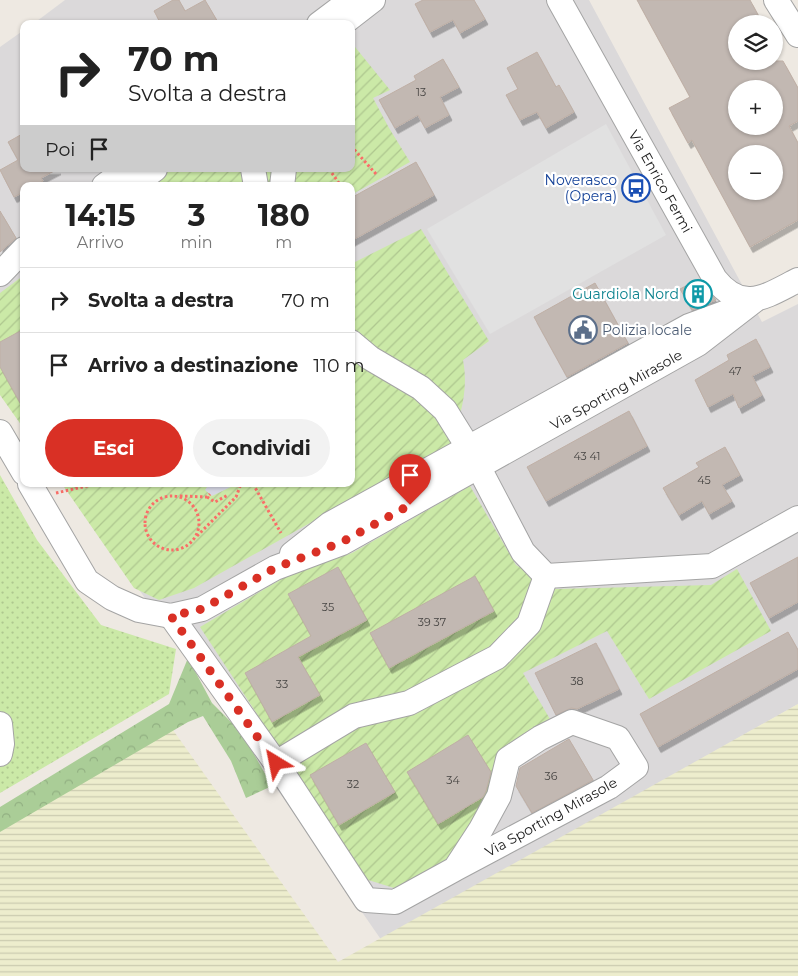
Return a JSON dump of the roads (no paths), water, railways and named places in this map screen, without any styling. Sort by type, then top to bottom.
[{"type":"street","points":[[324,20],[351,0]]},
{"type":"street","points":[[347,20],[373,0]]},
{"type":"street","name":"Via Enrico Fermi","points":[[559,0],[715,279],[725,291],[738,297],[755,300]]},
{"type":"street","points":[[776,0],[798,36]]},
{"type":"street","points":[[109,182],[123,172]]},
{"type":"street","points":[[137,182],[151,172]]},
{"type":"street","points":[[0,274],[20,253]]},
{"type":"street","points":[[0,281],[20,268]]},
{"type":"street","points":[[755,300],[798,280]]},
{"type":"street","name":"Via Sporting Mirasole","points":[[35,492],[87,581],[112,598],[139,610],[171,616],[202,609],[275,568],[342,542],[473,457],[698,344],[755,300]]},
{"type":"street","points":[[355,345],[370,358],[421,388],[445,410],[473,457],[523,552],[546,576],[712,566],[798,518]]},
{"type":"street","points":[[0,432],[20,466]]},
{"type":"street","points":[[276,763],[354,716],[408,703],[497,657],[529,624],[546,576]]},
{"type":"street","name":"Via Sporting Mirasole","points":[[171,616],[276,763],[366,900],[395,902],[609,787],[636,768],[618,738],[572,722],[540,738],[508,759],[499,796],[481,829],[455,869]]},
{"type":"street","points":[[0,724],[2,744],[0,754]]},
{"type":"place","name":"Noverasco (Opera)","points":[[636,188]]},
{"type":"place","name":"Guardiola Nord","points":[[698,294]]},
{"type":"place","name":"Polizia locale","points":[[583,330]]}]
